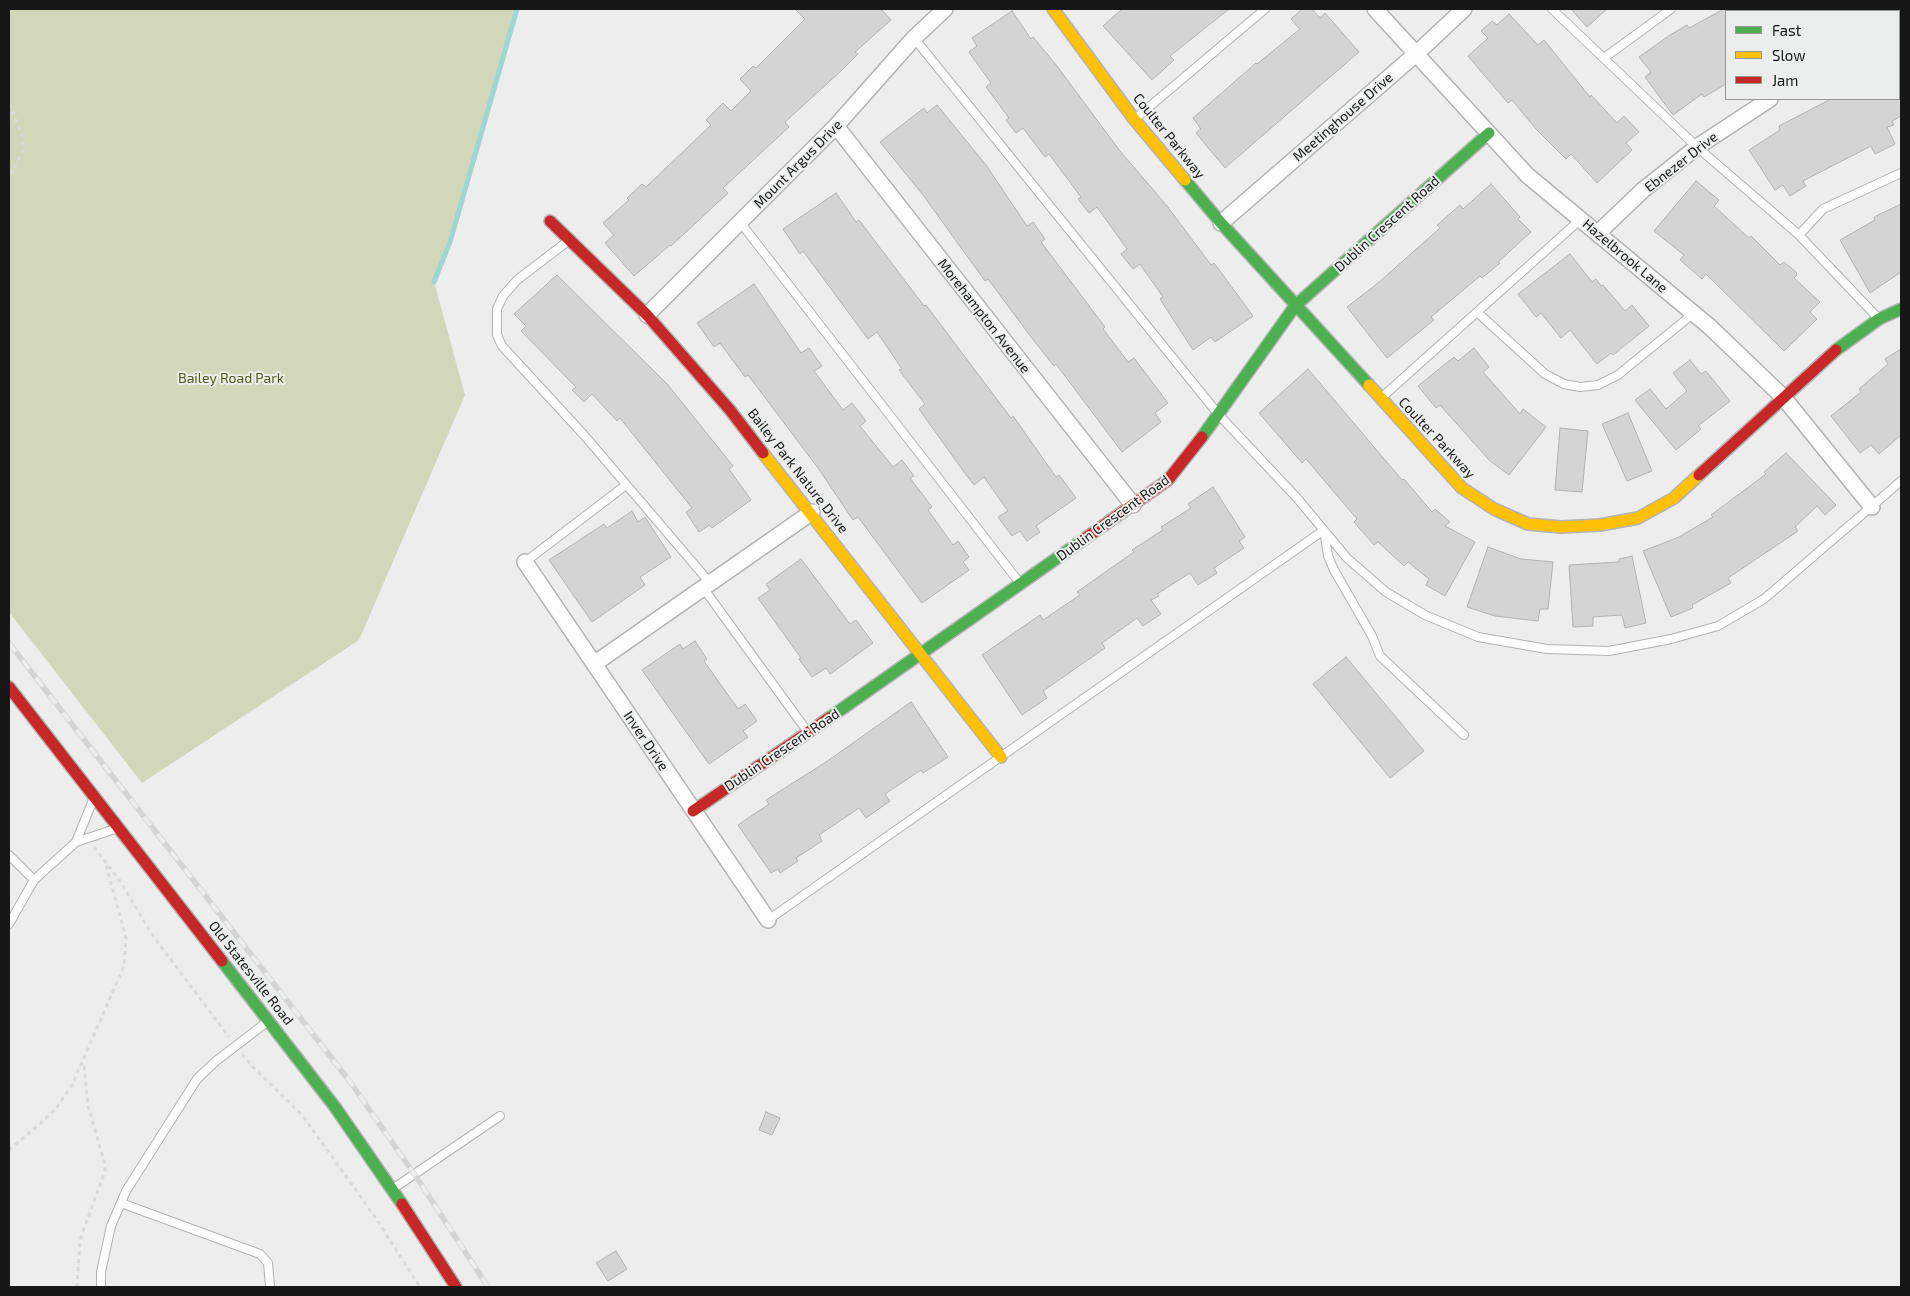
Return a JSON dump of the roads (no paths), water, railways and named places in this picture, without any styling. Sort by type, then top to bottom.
[{"type":"street","name":"Mount Argus Drive","points":[[647,315],[836,126],[914,38],[945,9]]},
{"type":"street","name":"Coulter Parkway","points":[[1053,9],[1134,119],[1221,223],[1462,488],[1494,509],[1528,524],[1561,527],[1600,525],[1638,518],[1674,498],[1831,353],[1879,319],[1901,309]]},
{"type":"street","name":"Hazelbrook Lane","points":[[1375,9],[1527,175],[1694,313],[1782,397],[1872,507]]},
{"type":"street","name":"Meetinghouse Drive","points":[[1221,223],[1417,53],[1464,9]]},
{"type":"street","name":"Ebnezer Drive","points":[[1598,233],[1643,190],[1697,147],[1768,100]]},
{"type":"street","name":"Morehampton Avenue","points":[[836,126],[1133,505]]},
{"type":"street","name":"Dublin Crescent Road","points":[[693,811],[808,733],[1168,480],[1219,415],[1295,306],[1489,133]]},
{"type":"street","name":"Bailey Park Nature Drive","points":[[550,221],[647,315],[730,410],[812,512],[1001,757]]},
{"type":"street","points":[[594,664],[812,512]]},
{"type":"street","name":"Inver Drive","points":[[525,562],[768,920]]},
{"type":"street","name":"Old Statesville Road","points":[[9,687],[335,1107],[392,1189],[456,1287]]},
{"type":"lane","points":[[1134,119],[1265,9]]},
{"type":"lane","points":[[1552,9],[1697,147],[1799,235],[1879,319]]},
{"type":"lane","points":[[1604,58],[1671,9]]},
{"type":"lane","points":[[914,38],[1219,415],[1297,498],[1347,558],[1386,592],[1425,615],[1478,637],[1547,649],[1609,651],[1671,639],[1718,626],[1764,599],[1901,481]]},
{"type":"lane","points":[[1799,235],[1823,209],[1901,173]]},
{"type":"lane","points":[[1380,399],[1581,219]]},
{"type":"lane","points":[[740,222],[1021,584]]},
{"type":"lane","points":[[569,240],[517,280],[503,296],[497,309],[497,335],[502,346],[626,485],[707,586],[808,733]]},
{"type":"lane","points":[[1477,312],[1545,374],[1564,384],[1580,387],[1598,385],[1618,375],[1694,313]]},
{"type":"lane","points":[[525,562],[626,485]]},
{"type":"lane","points":[[1324,530],[1328,556],[1334,570],[1372,636],[1380,656],[1464,735]]},
{"type":"lane","points":[[768,920],[1324,530]]},
{"type":"lane","points":[[76,842],[94,797]]},
{"type":"lane","points":[[9,924],[34,880],[76,842],[120,828]]},
{"type":"lane","points":[[9,855],[34,880]]},
{"type":"lane","points":[[102,1287],[101,1272],[111,1226],[126,1191],[198,1079],[216,1061],[269,1021]]},
{"type":"lane","points":[[392,1189],[500,1116]]},
{"type":"lane","points":[[121,1203],[260,1254],[268,1263],[270,1287]]},
{"type":"waterway","points":[[434,282],[450,242],[517,9]]},
{"type":"railway","points":[[9,643],[351,1083],[417,1178],[488,1287]]},
{"type":"park label","name":"Bailey Road Park","points":[[231,378]]}]
